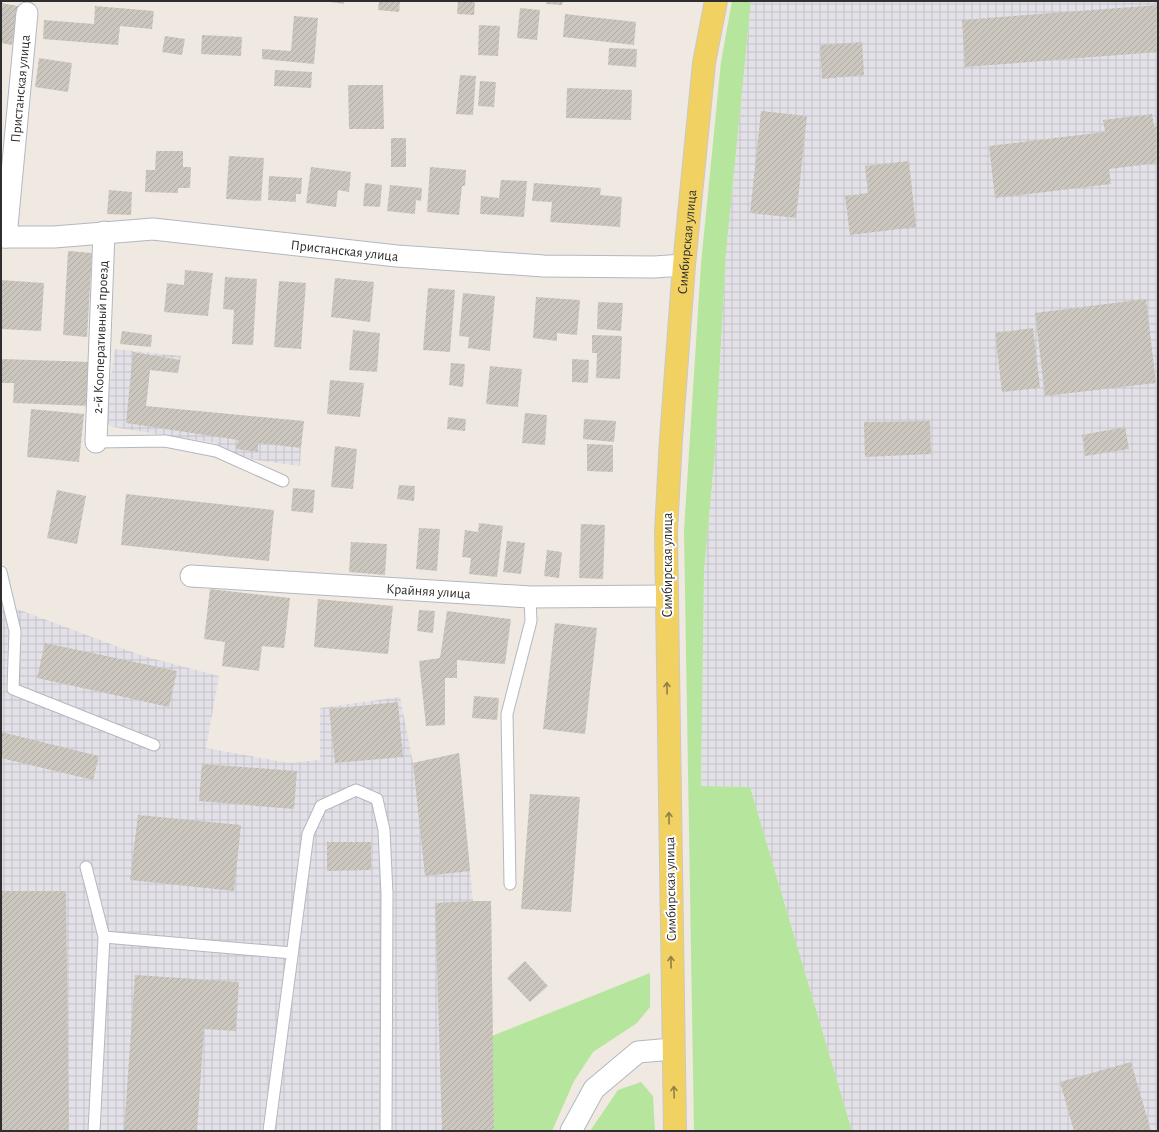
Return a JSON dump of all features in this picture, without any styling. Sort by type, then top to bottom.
[{"type":"main road","name":"Симбирская улица","points":[[675,1131],[672,1049],[666,532],[671,439],[684,265],[704,63],[716,1]]},
{"type":"street","name":"Пристанская улица","points":[[27,13],[4,237],[54,237],[153,229],[397,256],[544,266],[654,267],[684,265]]},
{"type":"street","name":"2-й Кооперативный проезд","points":[[96,442],[104,232]]},
{"type":"street","name":"Крайняя улица","points":[[191,576],[530,597],[666,596]]},
{"type":"street","points":[[571,1131],[594,1089],[638,1052],[672,1049]]},
{"type":"lane","points":[[96,442],[165,441],[216,452],[283,481]]},
{"type":"lane","points":[[1,572],[15,631],[13,689],[154,745]]},
{"type":"lane","points":[[510,884],[507,714],[531,621],[530,597]]},
{"type":"lane","points":[[268,1131],[308,834],[321,806],[356,790],[377,799],[384,830],[387,894],[386,1131]]},
{"type":"lane","points":[[86,866],[104,937],[94,1131]]},
{"type":"lane","points":[[104,937],[292,953]]},
{"type":"shaded area","points":[[751,1],[1158,1],[1158,1131],[852,1131],[750,787],[701,786],[704,572],[715,452],[726,253]]},
{"type":"shaded area","points":[[115,349],[181,356],[178,373],[150,370],[146,406],[301,448],[300,466],[235,457],[216,443],[112,427],[104,422]]},
{"type":"shaded area","points":[[1,603],[143,656],[219,676],[206,748],[289,763],[320,760],[320,708],[400,697],[413,763],[459,753],[473,901],[491,901],[494,1128],[490,1131],[1,1131]]},
{"type":"green space","points":[[732,1],[751,1],[726,253],[715,452],[704,572],[701,786],[750,787],[852,1131],[694,1131],[684,531],[701,264],[721,62]]},
{"type":"green space","points":[[650,973],[650,1007],[637,1023],[593,1052],[574,1081],[552,1131],[490,1131],[494,1128],[492,1036]]},
{"type":"green space","points":[[641,1082],[653,1096],[655,1131],[590,1131],[618,1090]]},
{"type":"building","points":[[323,1],[344,1],[344,4]]},
{"type":"building","points":[[379,1],[400,1],[399,12],[378,10]]},
{"type":"building","points":[[458,1],[475,1],[474,15],[457,14]]},
{"type":"building","points":[[546,1],[563,1],[562,5],[546,4]]},
{"type":"building","points":[[1,3],[18,6],[12,45],[1,43]]},
{"type":"building","points":[[1158,5],[1158,52],[965,67],[962,20]]},
{"type":"building","points":[[95,6],[154,11],[152,29],[120,26],[118,45],[43,39],[44,20],[94,24]]},
{"type":"building","points":[[520,8],[540,10],[537,40],[517,38]]},
{"type":"building","points":[[565,14],[636,22],[634,45],[563,37]]},
{"type":"building","points":[[294,16],[318,18],[314,64],[262,59],[262,49],[291,51]]},
{"type":"building","points":[[479,25],[500,26],[498,56],[478,55]]},
{"type":"building","points":[[202,35],[242,37],[241,56],[201,54]]},
{"type":"building","points":[[165,36],[185,39],[182,55],[162,52]]},
{"type":"building","points":[[862,42],[864,75],[822,79],[820,45]]},
{"type":"building","points":[[609,48],[637,49],[636,67],[608,65]]},
{"type":"building","points":[[39,58],[72,63],[68,92],[35,87]]},
{"type":"building","points":[[275,70],[312,72],[311,88],[274,86]]},
{"type":"building","points":[[460,75],[476,76],[473,115],[456,114]]},
{"type":"building","points":[[480,81],[496,82],[494,107],[478,106]]},
{"type":"building","points":[[348,85],[383,85],[384,129],[349,129]]},
{"type":"building","points":[[567,88],[632,90],[631,120],[566,118]]},
{"type":"building","points":[[761,111],[807,116],[796,218],[750,213]]},
{"type":"building","points":[[1152,114],[1154,126],[1158,126],[1158,163],[1109,169],[1111,184],[995,198],[989,146],[1105,132],[1103,120]]},
{"type":"building","points":[[391,138],[406,138],[406,167],[391,167]]},
{"type":"building","points":[[156,151],[183,151],[183,167],[191,167],[190,188],[178,188],[178,193],[145,192],[146,170],[155,170]]},
{"type":"building","points":[[229,156],[264,158],[261,201],[226,199]]},
{"type":"building","points":[[909,161],[916,227],[850,235],[845,196],[868,193],[865,166]]},
{"type":"building","points":[[311,167],[351,172],[349,192],[338,190],[336,207],[306,203]]},
{"type":"building","points":[[430,167],[466,170],[465,186],[462,186],[459,215],[427,212]]},
{"type":"building","points":[[269,176],[302,178],[301,194],[296,194],[296,202],[268,200]]},
{"type":"building","points":[[501,180],[527,181],[524,217],[480,214],[481,196],[499,198]]},
{"type":"building","points":[[365,183],[382,185],[380,207],[363,206]]},
{"type":"building","points":[[534,183],[601,188],[600,195],[622,197],[620,227],[550,222],[552,202],[532,201]]},
{"type":"building","points":[[390,185],[422,188],[421,201],[416,200],[415,214],[387,211]]},
{"type":"building","points":[[109,190],[132,192],[131,215],[107,214]]},
{"type":"building","points":[[68,251],[92,253],[87,337],[63,335]]},
{"type":"building","points":[[185,270],[213,273],[208,316],[164,312],[167,283],[184,285]]},
{"type":"building","points":[[225,277],[257,279],[253,345],[232,344],[234,310],[223,309]]},
{"type":"building","points":[[335,278],[374,282],[370,322],[331,317]]},
{"type":"building","points":[[1,280],[44,283],[41,331],[1,329]]},
{"type":"building","points":[[279,281],[306,283],[301,349],[274,347]]},
{"type":"building","points":[[428,288],[455,290],[450,352],[423,350]]},
{"type":"building","points":[[463,293],[495,296],[490,351],[468,348],[469,337],[459,336]]},
{"type":"building","points":[[536,297],[580,300],[577,335],[557,333],[557,341],[533,338]]},
{"type":"building","points":[[1146,299],[1156,383],[1045,396],[1035,313]]},
{"type":"building","points":[[598,302],[623,303],[621,331],[597,329]]},
{"type":"building","points":[[1033,328],[1040,388],[1002,392],[995,333]]},
{"type":"building","points":[[353,330],[380,333],[377,372],[349,370]]},
{"type":"building","points":[[122,331],[152,335],[151,347],[120,344]]},
{"type":"building","points":[[592,335],[622,336],[620,379],[596,378],[597,353],[592,353]]},
{"type":"building","points":[[133,352],[180,360],[178,373],[150,370],[146,406],[304,421],[301,448],[258,443],[258,452],[236,449],[238,440],[126,423]]},
{"type":"building","points":[[1,359],[92,362],[90,406],[13,403],[14,383],[1,383]]},
{"type":"building","points":[[572,359],[589,360],[588,383],[572,382]]},
{"type":"building","points":[[451,363],[465,364],[463,387],[449,385]]},
{"type":"building","points":[[490,366],[522,369],[518,407],[486,404]]},
{"type":"building","points":[[330,380],[364,383],[360,417],[327,414]]},
{"type":"building","points":[[31,409],[84,414],[79,462],[27,457]]},
{"type":"building","points":[[525,413],[547,415],[545,445],[522,443]]},
{"type":"building","points":[[448,417],[466,419],[465,431],[447,429]]},
{"type":"building","points":[[584,419],[616,421],[614,442],[583,439]]},
{"type":"building","points":[[930,421],[931,454],[865,457],[864,422]]},
{"type":"building","points":[[1125,427],[1129,449],[1085,456],[1082,435]]},
{"type":"building","points":[[587,444],[613,445],[613,472],[587,471]]},
{"type":"building","points":[[335,446],[357,449],[353,489],[331,487]]},
{"type":"building","points":[[399,485],[415,486],[414,501],[397,499]]},
{"type":"building","points":[[293,488],[315,490],[313,513],[291,511]]},
{"type":"building","points":[[57,490],[86,496],[77,544],[47,538]]},
{"type":"building","points":[[126,494],[274,510],[269,561],[121,545]]},
{"type":"building","points":[[479,523],[503,526],[497,577],[469,574],[471,558],[462,557],[465,530],[478,532]]},
{"type":"building","points":[[581,524],[605,525],[603,579],[579,578]]},
{"type":"building","points":[[419,528],[440,529],[437,571],[416,569]]},
{"type":"building","points":[[507,541],[525,543],[521,574],[503,572]]},
{"type":"building","points":[[351,542],[387,544],[385,575],[349,572]]},
{"type":"building","points":[[547,550],[562,552],[559,578],[544,576]]},
{"type":"building","points":[[210,589],[290,598],[284,648],[262,646],[259,671],[222,666],[225,642],[204,639]]},
{"type":"building","points":[[318,599],[393,606],[388,654],[314,647]]},
{"type":"building","points":[[419,610],[435,611],[433,633],[417,631]]},
{"type":"building","points":[[447,611],[511,619],[505,664],[457,660],[457,678],[445,678],[445,725],[426,726],[419,661],[440,658]]},
{"type":"building","points":[[555,623],[597,628],[585,734],[543,729]]},
{"type":"building","points":[[45,643],[177,671],[169,707],[37,678]]},
{"type":"building","points":[[474,696],[499,698],[497,720],[472,718]]},
{"type":"building","points":[[398,702],[403,757],[335,763],[329,709]]},
{"type":"building","points":[[1,732],[99,756],[93,780],[1,758]]},
{"type":"building","points":[[459,753],[470,871],[425,876],[413,763]]},
{"type":"building","points":[[202,764],[297,771],[294,809],[199,801]]},
{"type":"building","points":[[530,794],[580,797],[571,912],[521,909]]},
{"type":"building","points":[[138,815],[241,825],[234,891],[130,880]]},
{"type":"building","points":[[327,842],[371,842],[371,870],[327,871]]},
{"type":"building","points":[[1,891],[66,891],[69,1131],[1,1131]]},
{"type":"building","points":[[491,901],[494,1128],[490,1131],[442,1131],[435,903]]},
{"type":"building","points":[[525,961],[548,986],[530,1002],[507,978]]},
{"type":"building","points":[[135,975],[239,982],[236,1031],[204,1029],[197,1131],[124,1131]]},
{"type":"building","points":[[1131,1062],[1151,1131],[1074,1131],[1060,1082]]}]
